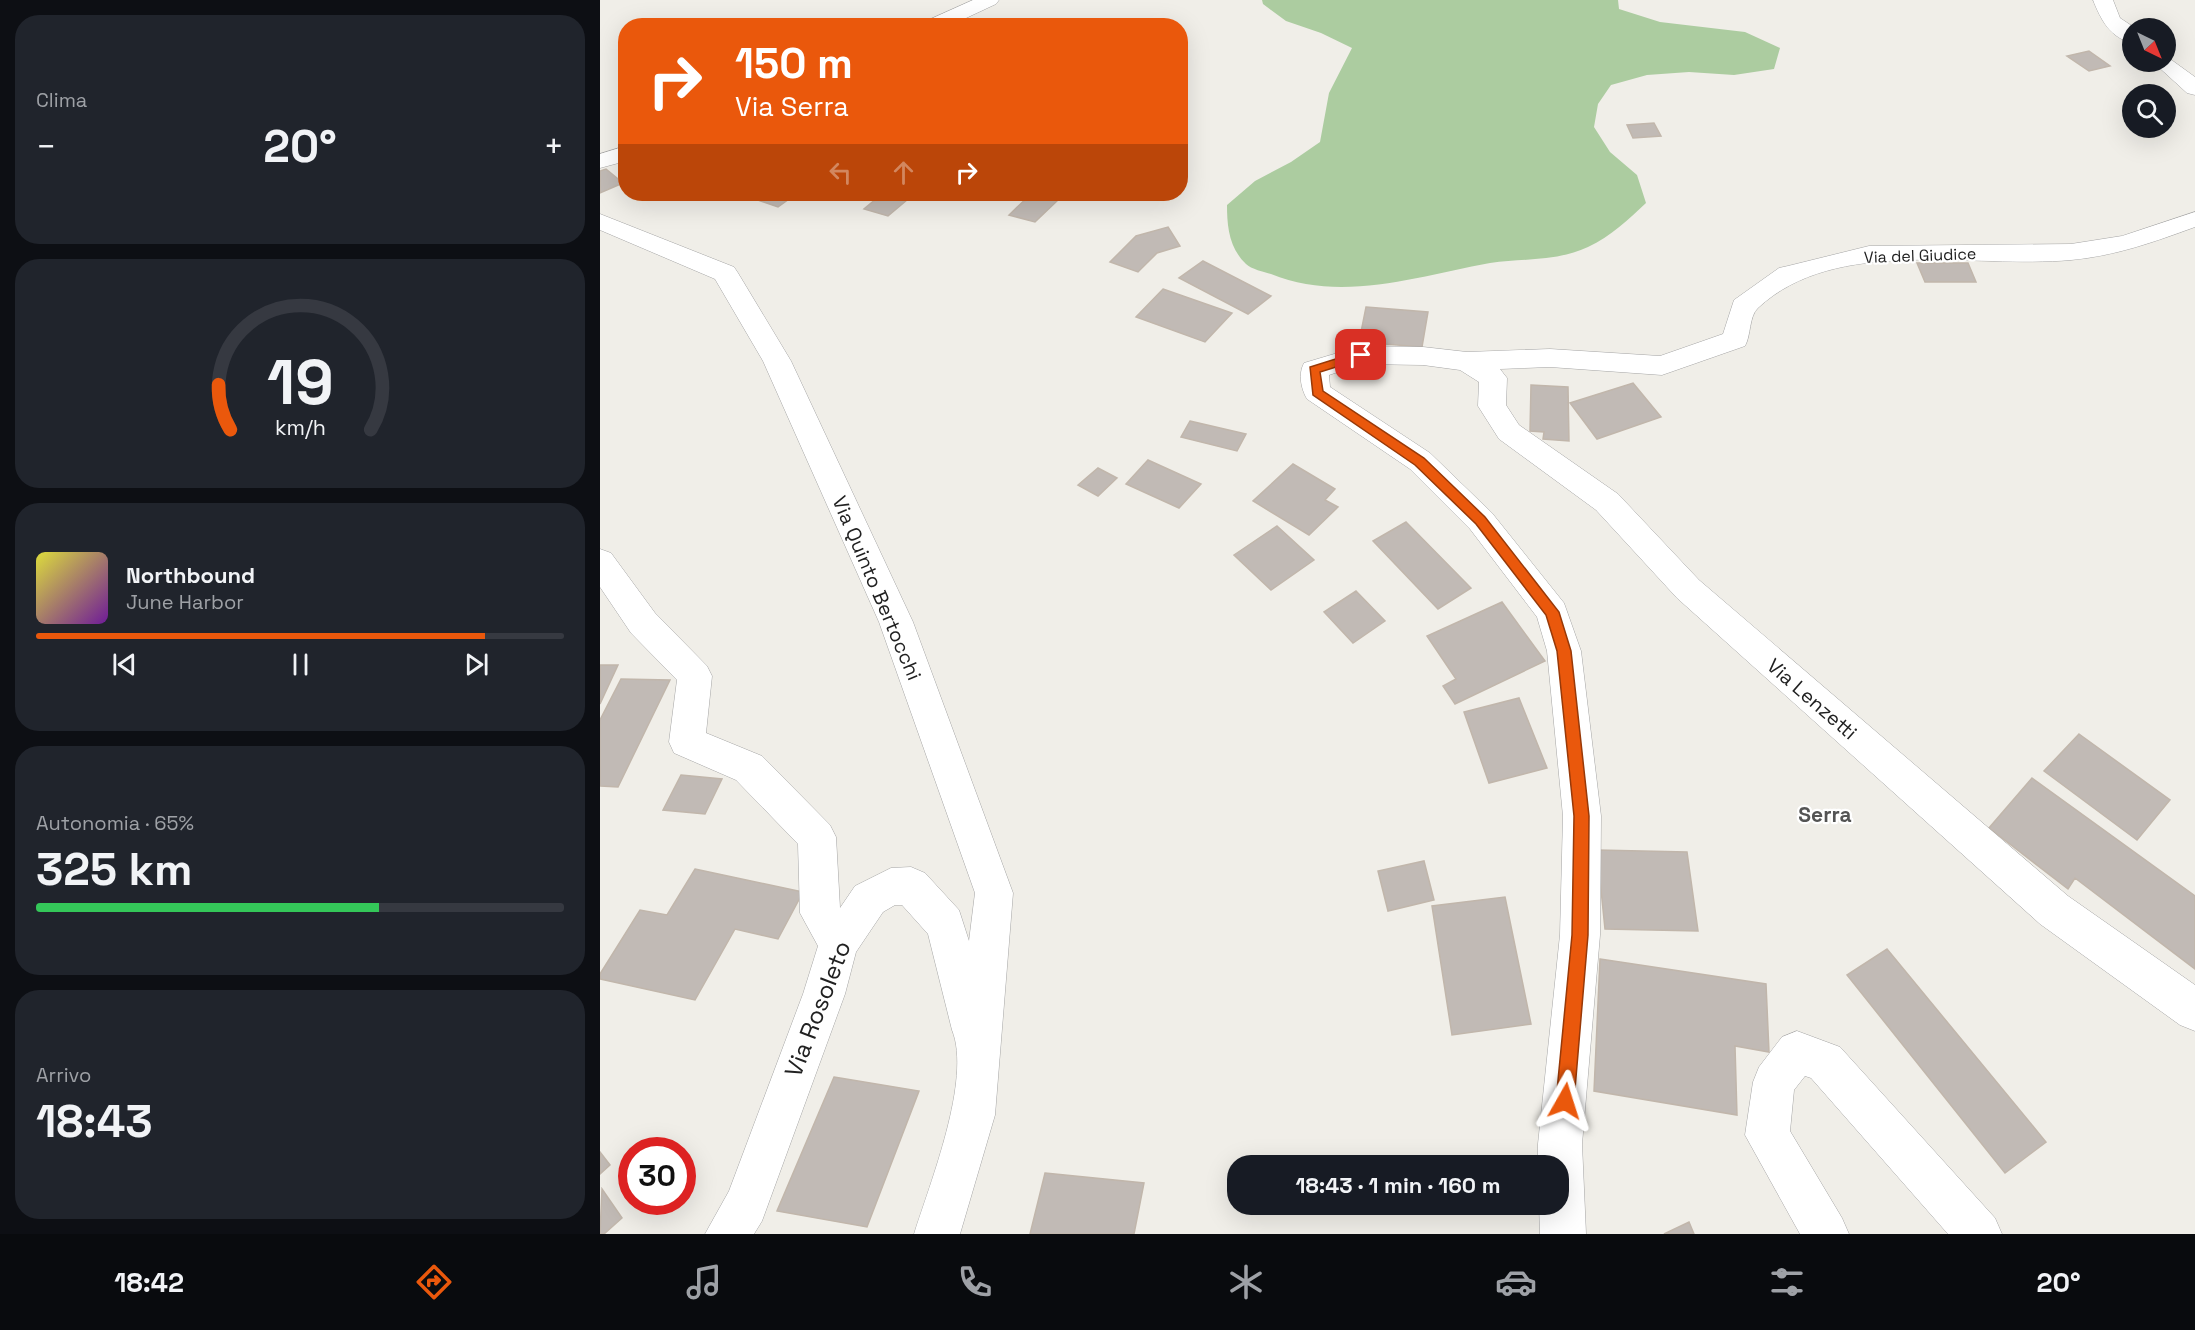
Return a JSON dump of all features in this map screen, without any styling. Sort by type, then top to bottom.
[{"type":"street","points":[[949,18],[989,0]]},
{"type":"street","points":[[2103,0],[2111,21],[2122,29]]},
{"type":"street","points":[[2176,72],[2195,88]]},
{"type":"street","points":[[600,161],[618,155]]},
{"type":"street","name":"Via del Giudice","points":[[1467,361],[1550,358],[1662,366],[1735,339],[1743,306],[1788,274],[1869,254],[2071,252],[2126,243],[2195,219]]},
{"type":"street","name":"Via Quinto Bertocchi","points":[[600,221],[725,273],[777,361],[896,622],[994,892],[973,1115],[937,1234]]},
{"type":"street","points":[[1467,361],[1423,356],[1361,355],[1314,370],[1317,393],[1420,461],[1481,521],[1552,612],[1564,651],[1582,827],[1580,935],[1560,1144],[1563,1234]]},
{"type":"street","name":"Via Lenzetti","points":[[1467,361],[1493,378],[1492,406],[1509,432],[1607,502],[1688,589],[2055,910],[2195,1010]]},
{"type":"street","points":[[600,562],[643,623],[695,676],[687,742],[749,768],[817,837],[820,913],[839,943]]},
{"type":"street","name":"Via Rosoleto","points":[[728,1234],[746,1205],[824,994],[839,943],[868,899],[891,887],[911,886],[945,924],[979,1053]]},
{"type":"street","points":[[1826,1234],[1767,1135],[1774,1082],[1797,1052],[1825,1062],[1979,1234]]},
{"type":"green space","points":[[1262,0],[1618,0],[1619,9],[1660,22],[1745,32],[1780,48],[1774,69],[1734,75],[1689,72],[1647,75],[1611,85],[1598,104],[1594,127],[1610,152],[1637,175],[1646,203],[1619,227],[1596,243],[1564,255],[1490,263],[1408,280],[1353,287],[1325,286],[1298,282],[1251,267],[1240,258],[1230,236],[1227,205],[1255,181],[1291,162],[1320,142],[1329,93],[1352,48],[1321,33],[1286,21],[1263,4]]},
{"type":"building","points":[[2089,51],[2110,66],[2089,71],[2067,56]]},
{"type":"building","points":[[1654,123],[1661,136],[1633,138],[1627,125]]},
{"type":"building","points":[[606,169],[618,179],[618,185],[600,193],[600,171]]},
{"type":"building","points":[[761,201],[786,201],[778,207]]},
{"type":"building","points":[[874,201],[906,201],[888,216],[864,209]]},
{"type":"building","points":[[1024,201],[1057,201],[1035,222],[1009,215]]},
{"type":"building","points":[[1168,227],[1180,246],[1157,253],[1138,272],[1110,262],[1136,236]]},
{"type":"building","points":[[1203,261],[1271,296],[1248,314],[1179,278]]},
{"type":"building","points":[[1917,263],[1968,263],[1976,282],[1925,282]]},
{"type":"building","points":[[1163,289],[1232,313],[1205,342],[1136,317]]},
{"type":"building","points":[[1366,307],[1428,312],[1422,347],[1359,342]]},
{"type":"building","points":[[1633,383],[1661,417],[1597,439],[1570,403]]},
{"type":"building","points":[[1531,385],[1568,387],[1569,441],[1543,439],[1544,432],[1530,431]]},
{"type":"building","points":[[1190,421],[1246,434],[1237,451],[1181,437]]},
{"type":"building","points":[[1148,460],[1201,484],[1179,508],[1126,484]]},
{"type":"building","points":[[1293,464],[1335,489],[1325,500],[1338,507],[1309,535],[1253,501]]},
{"type":"building","points":[[1098,468],[1117,478],[1098,496],[1078,485]]},
{"type":"building","points":[[1406,522],[1471,588],[1438,609],[1373,541]]},
{"type":"building","points":[[1277,526],[1314,560],[1271,590],[1234,555]]},
{"type":"building","points":[[1356,591],[1385,621],[1353,643],[1324,612]]},
{"type":"building","points":[[1502,602],[1545,661],[1455,704],[1443,686],[1456,679],[1427,636]]},
{"type":"building","points":[[600,665],[618,665],[600,704]]},
{"type":"building","points":[[621,679],[670,680],[618,787],[600,786],[600,720]]},
{"type":"building","points":[[1519,698],[1547,768],[1489,783],[1464,712]]},
{"type":"building","points":[[2079,734],[2170,800],[2137,840],[2044,771]]},
{"type":"building","points":[[681,775],[722,779],[705,814],[663,810]]},
{"type":"building","points":[[2032,778],[2195,896],[2195,969],[2075,878],[2068,889],[1989,828]]},
{"type":"building","points":[[1597,850],[1687,852],[1698,931],[1605,929]]},
{"type":"building","points":[[1424,861],[1434,900],[1388,911],[1378,871]]},
{"type":"building","points":[[695,869],[803,892],[778,939],[735,929],[695,1000],[600,979],[600,974],[640,910],[667,915]]},
{"type":"building","points":[[1505,897],[1531,1024],[1452,1035],[1432,906]]},
{"type":"building","points":[[1887,949],[2046,1142],[2005,1173],[1847,975]]},
{"type":"building","points":[[1600,959],[1766,984],[1769,1052],[1735,1046],[1737,1115],[1594,1091]]},
{"type":"building","points":[[834,1077],[919,1091],[867,1227],[777,1211]]},
{"type":"building","points":[[600,1152],[610,1165],[600,1174]]},
{"type":"building","points":[[1045,1173],[1144,1183],[1134,1234],[1030,1234]]},
{"type":"building","points":[[602,1189],[622,1218],[604,1234],[600,1234]]},
{"type":"building","points":[[1689,1222],[1694,1234],[1664,1234]]},
{"type":"district","name":"Serra","points":[[1825,815]]},
{"type":"route","points":[[1361,355],[1314,370],[1317,393],[1420,461],[1481,521],[1552,612],[1564,651],[1582,816],[1580,935],[1565,1101]]}]
